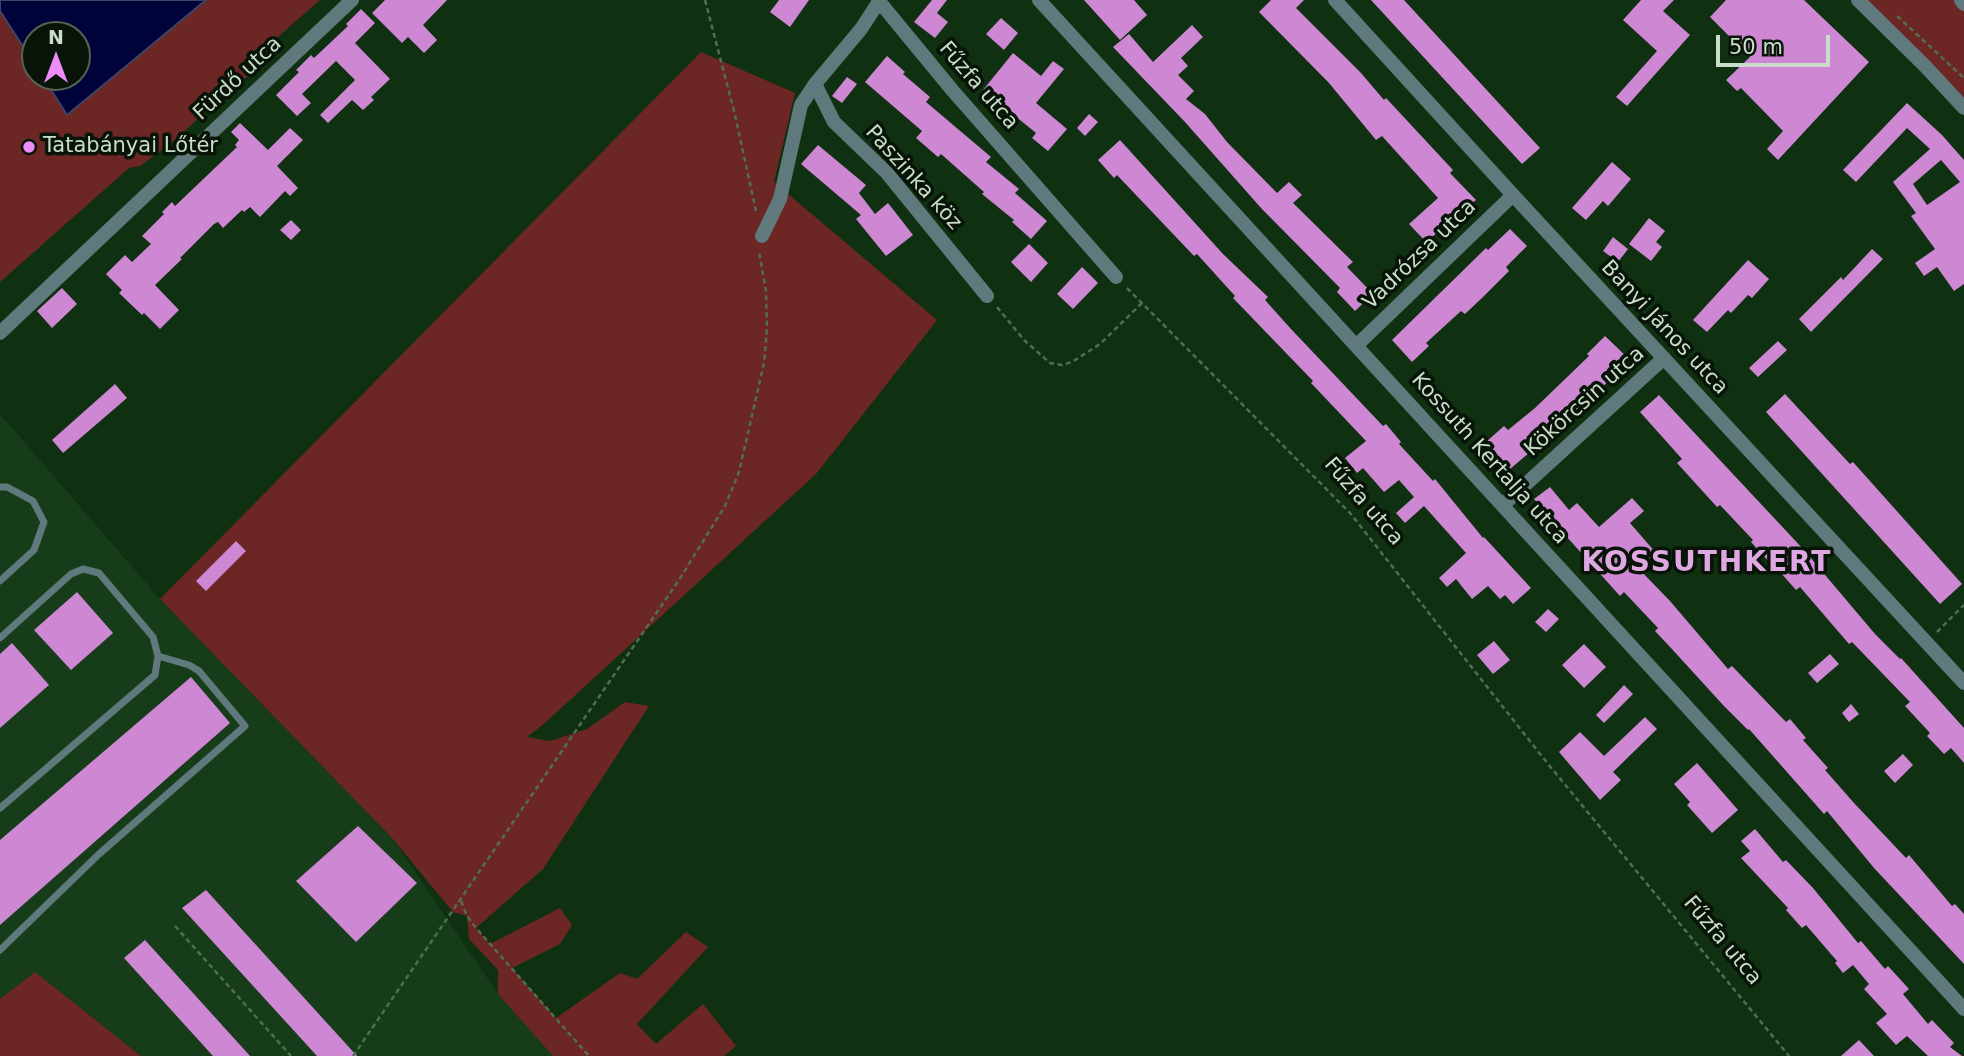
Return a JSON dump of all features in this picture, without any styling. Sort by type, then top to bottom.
[{"type":"street","name":"Fürdő utca","points":[[0,332],[352,0]]},
{"type":"street","name":"Kossuth Kertalja utca","points":[[1039,0],[1964,1009]]},
{"type":"street","name":"Banyi János utca","points":[[1335,0],[1964,682]]},
{"type":"street","points":[[1860,1],[1964,108]]},
{"type":"street","points":[[762,236],[780,200],[801,105],[861,29],[878,2]]},
{"type":"street","name":"Fűzfa utca","points":[[878,2],[1116,277]]},
{"type":"street","name":"Paszinka köz","points":[[815,84],[834,122],[887,173],[987,296]]},
{"type":"street","name":"Vadrózsa utca","points":[[1357,345],[1513,195]]},
{"type":"street","name":"Kökörcsin utca","points":[[1503,505],[1664,358]]},
{"type":"lane","points":[[0,487],[7,487],[33,501],[44,522],[34,550],[0,581]]},
{"type":"lane","points":[[0,638],[71,574],[83,569],[99,573],[153,637],[158,656],[155,675],[0,808]]},
{"type":"lane","points":[[0,950],[98,855],[245,726],[199,671],[158,656]]},
{"type":"path","points":[[353,1056],[679,580],[724,506],[739,472],[764,363],[766,291],[758,244],[762,236],[735,115],[705,0]]},
{"type":"path","points":[[1888,8],[1964,78]]},
{"type":"path","points":[[1958,72],[1964,69]]},
{"type":"path","name":"Fűzfa utca","points":[[1116,277],[1350,513],[1548,764],[1789,1056]]},
{"type":"path","points":[[987,296],[1024,340],[1049,363],[1062,365],[1072,362],[1100,344],[1143,303]]},
{"type":"path","points":[[1927,642],[1964,605]]},
{"type":"path","points":[[461,901],[476,928],[589,1056]]},
{"type":"path","points":[[175,926],[292,1056]]},
{"type":"shaded area","points":[[0,0],[320,0],[264,49],[264,61],[254,72],[215,99],[175,140],[140,166],[129,168],[0,282]]},
{"type":"shaded area","points":[[0,0],[206,0],[67,115],[52,91],[91,91],[91,21],[21,21],[21,43],[0,11]]},
{"type":"shaded area","points":[[1860,0],[1961,0],[1964,4],[1964,108]]},
{"type":"shaded area","points":[[701,52],[795,93],[774,182],[937,320],[816,474],[527,737],[550,741],[587,729],[625,702],[649,706],[543,869],[476,928],[490,944],[560,908],[572,925],[560,944],[512,968],[556,1018],[620,973],[637,979],[686,932],[708,947],[637,1024],[656,1044],[703,1004],[736,1046],[724,1056],[553,1056],[498,994],[498,970],[469,939],[467,916],[453,912],[392,838],[160,599]]},
{"type":"shaded area","points":[[0,414],[160,599],[392,838],[498,994],[553,1056],[141,1056],[35,972],[0,999]]},
{"type":"shaded area","points":[[35,972],[141,1056],[0,1056],[0,999]]},
{"type":"building","points":[[385,0],[447,0],[423,25],[437,40],[424,53],[408,37],[402,43],[372,13]]},
{"type":"building","points":[[779,0],[809,0],[790,27],[770,12]]},
{"type":"building","points":[[932,0],[947,0],[937,13],[948,22],[935,38],[914,22]]},
{"type":"building","points":[[1084,0],[1134,0],[1147,15],[1120,40]]},
{"type":"building","points":[[1271,0],[1304,0],[1296,8],[1384,100],[1386,98],[1453,170],[1450,173],[1476,200],[1426,242],[1409,224],[1438,198],[1382,136],[1376,140],[1329,83],[1259,12]]},
{"type":"building","points":[[1371,0],[1404,0],[1540,148],[1522,164]]},
{"type":"building","points":[[1641,0],[1674,0],[1663,11],[1690,35],[1627,106],[1616,97],[1657,51],[1623,20]]},
{"type":"building","points":[[1726,0],[1804,0],[1869,62],[1778,160],[1767,149],[1783,131],[1741,88],[1737,91],[1726,80],[1750,57],[1710,17]]},
{"type":"building","points":[[361,9],[375,23],[355,43],[390,79],[371,97],[374,100],[363,110],[352,100],[328,123],[320,115],[355,80],[336,61],[302,94],[311,103],[297,116],[276,95],[299,72],[296,70],[311,55],[314,58],[348,26],[346,24]]},
{"type":"building","points":[[1001,18],[1018,33],[1004,50],[986,34]]},
{"type":"building","points":[[1192,25],[1203,37],[1181,58],[1188,66],[1178,75],[1194,91],[1186,99],[1205,114],[1227,142],[1277,193],[1289,182],[1302,195],[1293,203],[1353,262],[1347,267],[1373,294],[1355,311],[1337,292],[1340,288],[1261,208],[1185,122],[1113,47],[1129,34],[1153,62]]},
{"type":"building","points":[[1013,53],[1041,76],[1053,61],[1064,69],[1036,103],[1067,129],[1048,151],[1032,138],[1036,133],[983,90]]},
{"type":"building","points":[[887,56],[930,97],[926,102],[991,157],[986,162],[1019,189],[1015,193],[1047,221],[1031,239],[1012,222],[1014,220],[982,194],[984,192],[941,154],[938,157],[916,138],[922,131],[865,82]]},
{"type":"building","points":[[847,77],[857,84],[842,103],[832,96]]},
{"type":"building","points":[[1907,103],[1942,135],[1964,160],[1964,284],[1954,291],[1937,267],[1924,276],[1915,263],[1935,249],[1911,216],[1916,213],[1893,182],[1930,149],[1907,128],[1856,182],[1843,170]],"holes":[[[1941,160],[1960,182],[1927,205],[1913,184]]]},
{"type":"building","points":[[1089,114],[1098,122],[1085,136],[1077,128]]},
{"type":"building","points":[[240,123],[268,150],[290,128],[303,140],[277,166],[298,188],[290,196],[285,191],[260,217],[250,207],[244,212],[242,210],[223,228],[218,222],[214,224],[180,258],[182,259],[155,285],[179,310],[160,329],[119,293],[122,290],[106,274],[125,255],[132,262],[151,244],[142,236],[172,202],[175,206],[237,147],[235,145],[239,140],[231,132]]},
{"type":"building","points":[[1120,140],[1223,254],[1268,297],[1265,300],[1291,329],[1383,426],[1386,424],[1401,442],[1399,444],[1433,481],[1435,479],[1483,538],[1531,588],[1513,604],[1505,595],[1500,599],[1488,586],[1472,599],[1456,579],[1447,587],[1439,578],[1466,553],[1424,506],[1405,523],[1396,513],[1414,497],[1399,480],[1384,492],[1363,468],[1357,473],[1345,458],[1366,441],[1233,298],[1235,296],[1197,254],[1194,256],[1117,175],[1114,178],[1098,160]]},
{"type":"building","points":[[818,145],[866,185],[859,193],[875,214],[888,203],[913,235],[886,256],[856,219],[861,215],[801,164]]},
{"type":"building","points":[[1612,162],[1631,179],[1608,206],[1603,201],[1586,220],[1572,208]]},
{"type":"building","points":[[1649,218],[1665,231],[1656,242],[1662,247],[1651,261],[1629,244]]},
{"type":"building","points":[[291,220],[301,230],[291,240],[280,230]]},
{"type":"building","points":[[1510,229],[1527,246],[1506,267],[1509,271],[1465,314],[1461,311],[1426,343],[1429,346],[1412,362],[1392,340],[1486,248],[1488,250]]},
{"type":"building","points":[[1613,237],[1628,249],[1618,262],[1603,251]]},
{"type":"building","points":[[1029,244],[1048,263],[1031,282],[1011,262]]},
{"type":"building","points":[[1872,249],[1883,259],[1811,332],[1799,319],[1841,277],[1843,280]]},
{"type":"building","points":[[1748,260],[1769,279],[1752,298],[1748,295],[1731,313],[1728,310],[1707,332],[1693,320]]},
{"type":"building","points":[[1082,267],[1098,283],[1073,309],[1057,294]]},
{"type":"building","points":[[62,288],[77,304],[52,328],[37,311]]},
{"type":"building","points":[[1605,336],[1629,359],[1594,396],[1592,394],[1555,431],[1510,469],[1486,442],[1504,426],[1508,430],[1535,408],[1589,356],[1587,354]]},
{"type":"building","points":[[1778,341],[1787,350],[1758,377],[1749,368]]},
{"type":"building","points":[[115,384],[127,398],[63,453],[52,440]]},
{"type":"building","points":[[1785,394],[1850,464],[1853,462],[1962,584],[1940,604],[1766,412]]},
{"type":"building","points":[[1659,395],[1804,550],[1875,634],[1901,658],[1964,728],[1964,763],[1951,748],[1944,754],[1927,736],[1930,733],[1905,706],[1910,702],[1852,642],[1849,644],[1800,587],[1796,590],[1751,542],[1753,540],[1720,505],[1717,507],[1677,463],[1682,459],[1640,412]]},
{"type":"building","points":[[1550,487],[1569,510],[1577,503],[1599,527],[1632,498],[1644,511],[1630,523],[1656,553],[1639,569],[1728,669],[1732,666],[1786,722],[1790,719],[1806,738],[1803,740],[1828,768],[1825,770],[1854,803],[1906,858],[1909,855],[1952,906],[1955,904],[1964,914],[1964,964],[1874,868],[1827,811],[1824,814],[1749,729],[1723,705],[1655,631],[1658,628],[1624,592],[1620,596],[1548,516],[1534,499]]},
{"type":"building","points":[[236,541],[246,551],[206,591],[196,581]]},
{"type":"building","points":[[77,592],[113,633],[71,670],[34,630]]},
{"type":"building","points":[[1548,609],[1559,619],[1546,632],[1535,622]]},
{"type":"building","points":[[1494,641],[1510,660],[1493,674],[1477,655]]},
{"type":"building","points":[[12,643],[49,685],[0,728],[0,654]]},
{"type":"building","points":[[1584,644],[1606,667],[1584,688],[1562,665]]},
{"type":"building","points":[[1830,654],[1839,664],[1817,683],[1808,673]]},
{"type":"building","points":[[191,677],[230,723],[0,925],[0,840]]},
{"type":"building","points":[[1624,685],[1633,694],[1604,723],[1596,715]]},
{"type":"building","points":[[1851,704],[1859,714],[1849,722],[1842,713]]},
{"type":"building","points":[[1645,717],[1657,729],[1613,772],[1621,780],[1600,800],[1559,752],[1580,732],[1604,756]]},
{"type":"building","points":[[1903,754],[1913,765],[1895,783],[1884,771]]},
{"type":"building","points":[[1697,763],[1738,810],[1712,833],[1687,805],[1690,802],[1674,784]]},
{"type":"building","points":[[358,826],[417,883],[356,942],[296,881]]},
{"type":"building","points":[[1755,829],[1783,862],[1786,860],[1813,888],[1858,943],[1861,941],[1885,969],[1888,966],[1909,989],[1903,994],[1928,1024],[1932,1020],[1954,1043],[1950,1047],[1962,1056],[1928,1056],[1907,1036],[1896,1045],[1876,1023],[1887,1014],[1864,989],[1869,984],[1853,965],[1843,973],[1835,963],[1837,961],[1806,925],[1802,928],[1786,910],[1788,908],[1741,858],[1750,851],[1741,841]]},
{"type":"building","points":[[206,890],[357,1056],[317,1056],[182,908]]},
{"type":"building","points":[[145,940],[250,1056],[213,1056],[124,958]]},
{"type":"building","points":[[1859,1040],[1874,1056],[1841,1056]]},
{"type":"place","name":"Tatabányai Lőtér","points":[[29,147]]},
{"type":"district","name":"KOSSUTHKERT","points":[[1707,564]]}]
